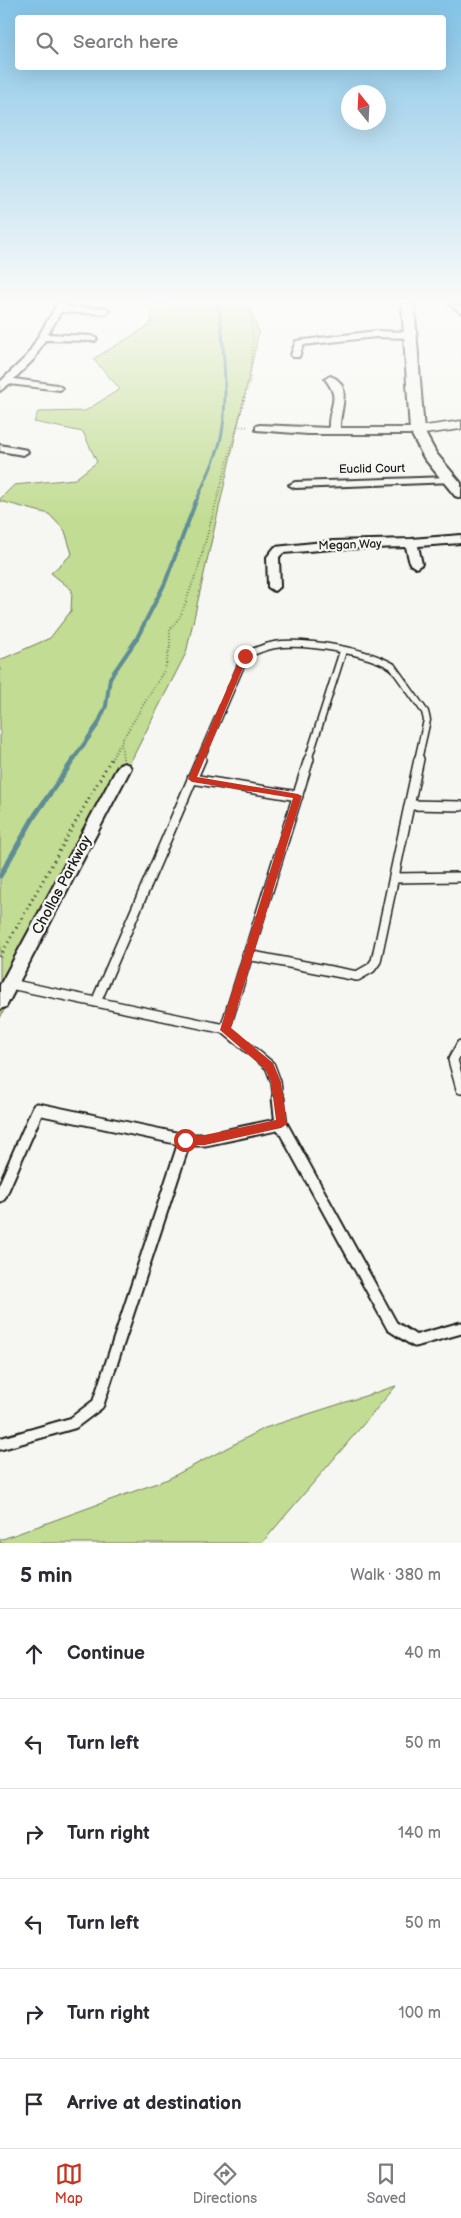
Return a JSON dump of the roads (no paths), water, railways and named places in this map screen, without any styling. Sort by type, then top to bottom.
[{"type":"main road","points":[[413,376],[417,431],[429,455],[461,493]]},
{"type":"street","points":[[330,380],[339,390],[333,424],[335,431]]},
{"type":"street","points":[[4,385],[57,388]]},
{"type":"street","points":[[260,428],[335,431],[417,431],[461,425]]},
{"type":"street","points":[[0,448],[23,452]]},
{"type":"street","name":"Euclid Court","points":[[295,485],[449,480]]},
{"type":"street","name":"Megan Way","points":[[274,587],[273,556],[279,550],[333,545],[410,543],[461,539]]},
{"type":"street","points":[[410,543],[416,564]]},
{"type":"street","name":"Chollas Parkway","points":[[0,1002],[124,768]]},
{"type":"lane","points":[[96,1002],[245,656],[258,649],[282,644],[296,644],[369,655],[392,665],[425,712],[428,720],[376,961],[371,968],[356,976],[247,956]]},
{"type":"lane","points":[[225,1030],[343,651]]},
{"type":"lane","points":[[192,779],[298,796]]},
{"type":"lane","points":[[410,805],[461,806]]},
{"type":"lane","points":[[395,878],[461,877]]},
{"type":"lane","points":[[10,984],[225,1030],[270,1066],[276,1082],[281,1124],[392,1326],[415,1341],[461,1328]]},
{"type":"lane","points":[[461,1045],[453,1060],[461,1089]]},
{"type":"lane","points":[[0,1196],[38,1109],[185,1140],[205,1140],[281,1124]]},
{"type":"lane","points":[[0,1444],[74,1422],[98,1404],[185,1140]]},
{"type":"waterway","points":[[196,502],[220,442],[223,428],[225,376]]},
{"type":"waterway","points":[[73,760],[98,724],[106,706],[110,678],[136,640],[165,583],[196,501]]},
{"type":"waterway","points":[[0,876],[35,815],[74,759]]}]
